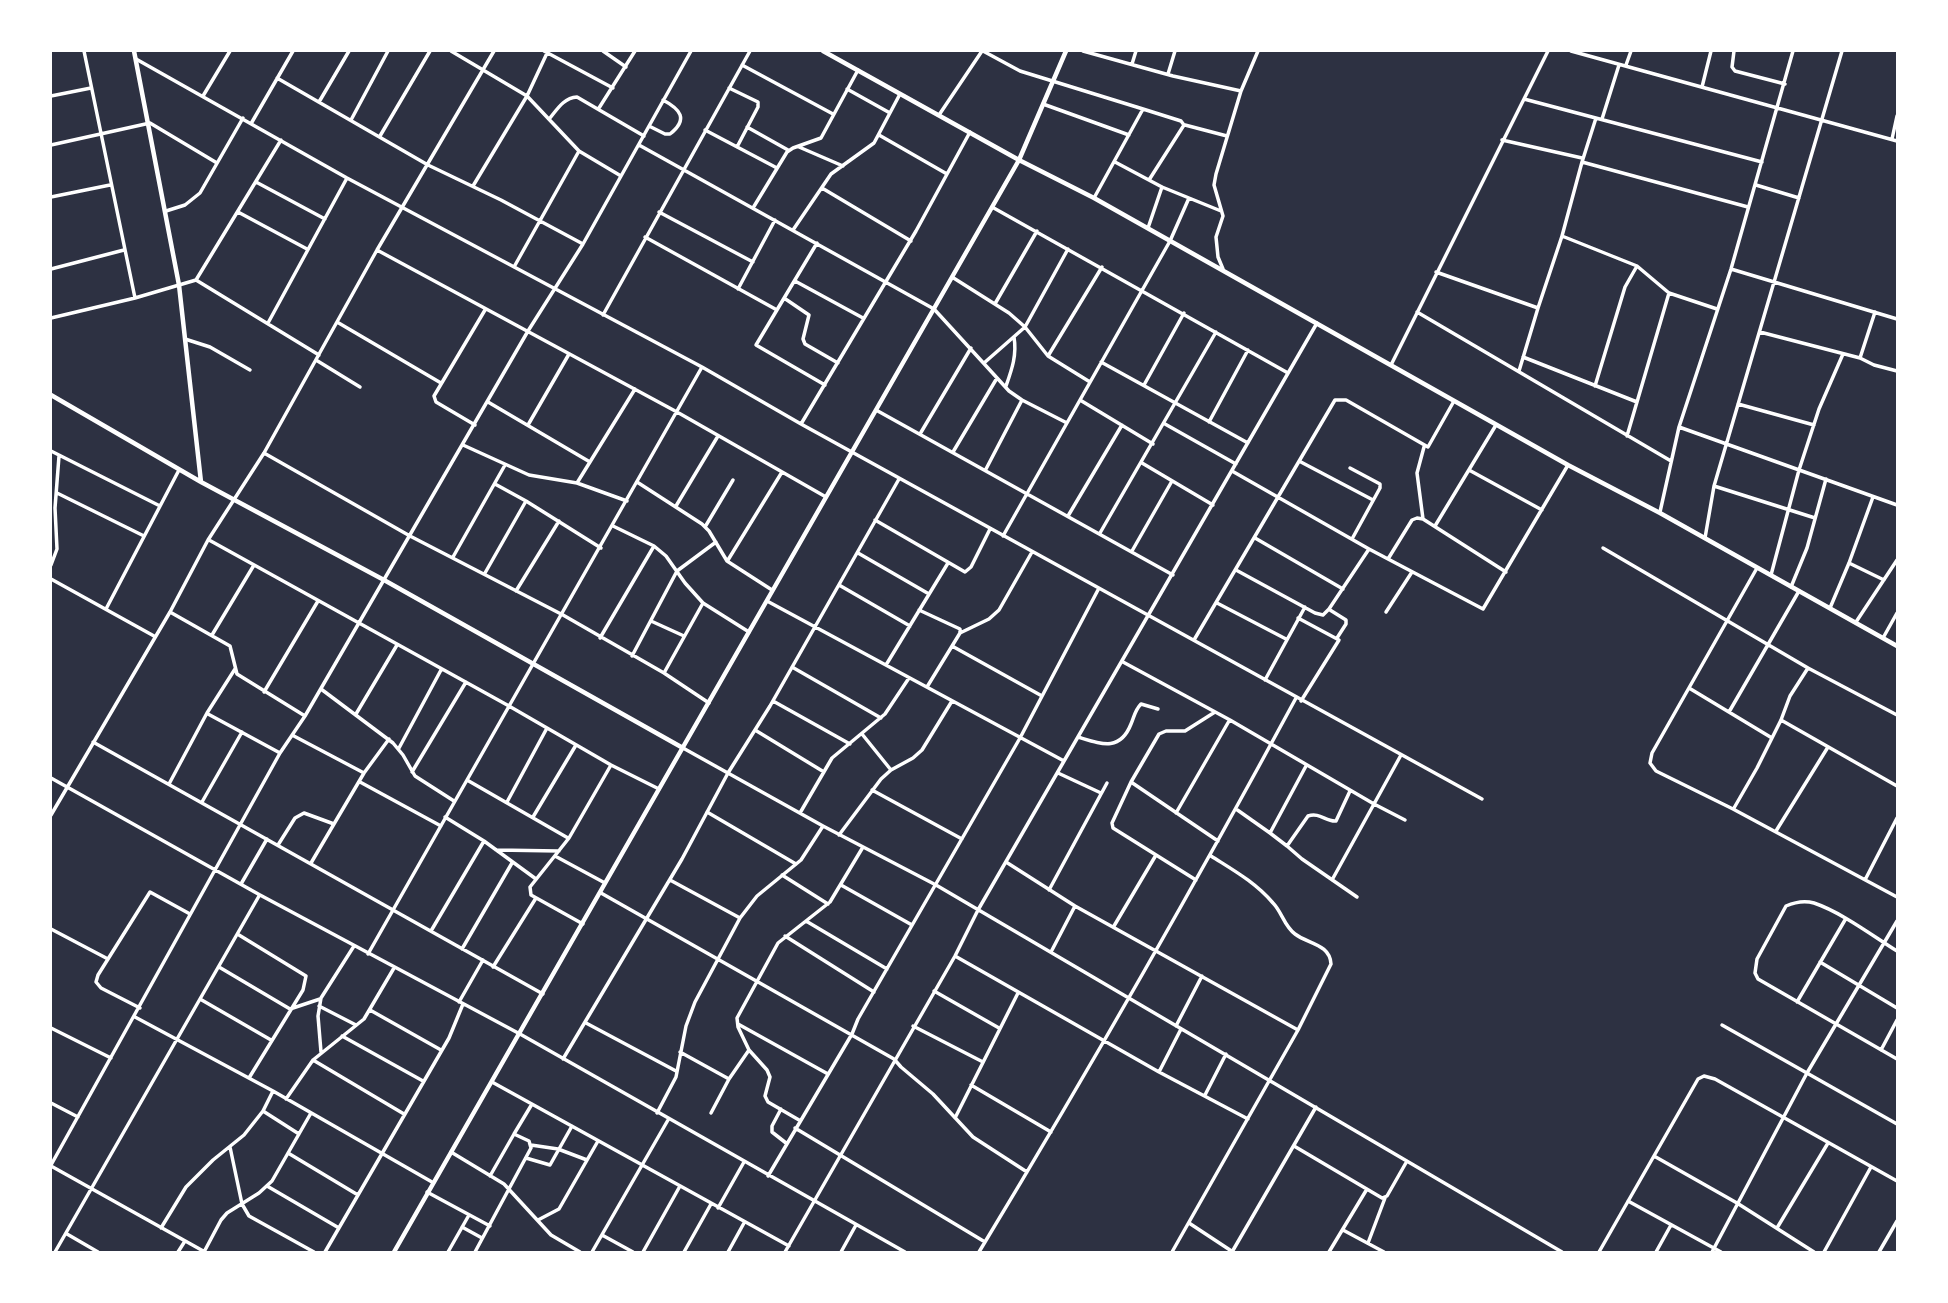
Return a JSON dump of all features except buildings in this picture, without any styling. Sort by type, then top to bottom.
[{"type":"main road","points":[[134,51],[150,123],[179,285],[201,482]]},
{"type":"main road","points":[[823,51],[1019,160],[1094,198],[1496,425],[1897,646]]},
{"type":"main road","points":[[394,1252],[1019,160],[1066,51]]},
{"type":"main road","points":[[51,395],[179,470],[384,580],[683,748]]},
{"type":"street","points":[[84,51],[135,298]]},
{"type":"street","points":[[203,96],[230,51]]},
{"type":"street","points":[[252,122],[293,51]]},
{"type":"street","points":[[319,102],[349,51]]},
{"type":"street","points":[[351,120],[388,51]]},
{"type":"street","points":[[380,137],[430,51]]},
{"type":"street","points":[[451,51],[527,96],[579,151],[621,176]]},
{"type":"street","points":[[51,816],[170,612],[208,540],[264,453],[377,250],[494,51]]},
{"type":"street","points":[[472,186],[527,96],[546,51],[613,88]]},
{"type":"street","points":[[603,51],[626,67]]},
{"type":"street","points":[[599,108],[635,51]]},
{"type":"street","points":[[311,1113],[267,1186],[221,1220],[204,1252],[51,1165],[280,753],[360,624],[528,331],[583,244],[691,51]]},
{"type":"street","points":[[603,316],[682,169],[750,51]]},
{"type":"street","points":[[939,115],[982,51],[1020,71],[1181,121],[1184,125],[1227,136]]},
{"type":"street","points":[[1083,51],[1241,91]]},
{"type":"street","points":[[1132,64],[1136,51]]},
{"type":"street","points":[[1168,74],[1175,51]]},
{"type":"street","points":[[1223,270],[1216,241],[1223,216],[1214,185],[1241,91],[1258,51]]},
{"type":"street","points":[[1391,365],[1548,51]]},
{"type":"street","points":[[1574,51],[1895,140],[1897,116]]},
{"type":"street","points":[[1626,66],[1631,51]]},
{"type":"street","points":[[1702,87],[1711,51]]},
{"type":"street","points":[[1734,51],[1734,71],[1784,84]]},
{"type":"street","points":[[1660,513],[1679,427],[1731,269],[1793,51]]},
{"type":"street","points":[[1705,538],[1714,486],[1842,51]]},
{"type":"street","points":[[136,59],[252,122],[347,178],[405,206],[603,316],[702,367],[801,425],[1482,799]]},
{"type":"street","points":[[1602,119],[1619,64]]},
{"type":"street","points":[[742,65],[834,115]]},
{"type":"street","points":[[753,208],[789,150],[821,138],[858,70]]},
{"type":"street","points":[[277,78],[428,165],[583,244]]},
{"type":"street","points":[[51,96],[91,88]]},
{"type":"street","points":[[729,88],[758,102],[758,107],[737,147]]},
{"type":"street","points":[[847,89],[890,113]]},
{"type":"street","points":[[793,230],[831,174],[869,148],[879,135],[900,93]]},
{"type":"street","points":[[550,118],[570,98],[577,97],[644,136]]},
{"type":"street","points":[[1524,99],[1762,162]]},
{"type":"street","points":[[649,126],[670,134],[678,125],[680,111],[663,100]]},
{"type":"street","points":[[1043,104],[1129,135]]},
{"type":"street","points":[[1094,198],[1143,109]]},
{"type":"street","points":[[166,211],[192,201],[200,192],[243,117]]},
{"type":"street","points":[[1519,372],[1596,118]]},
{"type":"street","points":[[51,145],[150,123],[218,163]]},
{"type":"street","points":[[1149,180],[1184,125]]},
{"type":"street","points":[[747,127],[789,150]]},
{"type":"street","points":[[705,130],[777,169]]},
{"type":"street","points":[[801,425],[911,241],[970,132]]},
{"type":"street","points":[[879,135],[948,174]]},
{"type":"street","points":[[51,318],[196,280],[281,140]]},
{"type":"street","points":[[1502,140],[1749,207]]},
{"type":"street","points":[[639,145],[934,309],[1006,387],[1022,400],[1067,423]]},
{"type":"street","points":[[797,146],[843,166]]},
{"type":"street","points":[[514,267],[579,151]]},
{"type":"street","points":[[1115,162],[1162,187],[1222,211]]},
{"type":"street","points":[[268,323],[347,178]]},
{"type":"street","points":[[256,182],[325,219]]},
{"type":"street","points":[[51,197],[110,185]]},
{"type":"street","points":[[1756,185],[1799,198]]},
{"type":"street","points":[[1147,228],[1162,187]]},
{"type":"street","points":[[821,188],[911,241]]},
{"type":"street","points":[[1003,536],[1170,241],[1189,198]]},
{"type":"street","points":[[992,207],[1288,373]]},
{"type":"street","points":[[238,212],[308,249]]},
{"type":"street","points":[[659,212],[753,262]]},
{"type":"street","points":[[738,289],[775,220]]},
{"type":"street","points":[[996,303],[1037,231]]},
{"type":"street","points":[[1562,236],[1637,266],[1669,293],[1717,310]]},
{"type":"street","points":[[645,237],[776,310]]},
{"type":"street","points":[[817,243],[756,345],[825,385]]},
{"type":"street","points":[[984,363],[1025,327],[1069,249]]},
{"type":"street","points":[[51,269],[124,250]]},
{"type":"street","points":[[377,250],[677,412],[826,498]]},
{"type":"street","points":[[1595,386],[1625,287],[1637,266]]},
{"type":"street","points":[[1048,356],[1102,267]]},
{"type":"street","points":[[1731,269],[1897,319]]},
{"type":"street","points":[[1437,272],[1538,308]]},
{"type":"street","points":[[952,277],[996,303],[1025,327],[1048,356],[1090,382]]},
{"type":"street","points":[[196,280],[319,355]]},
{"type":"street","points":[[795,281],[864,318]]},
{"type":"street","points":[[1627,436],[1669,293]]},
{"type":"street","points":[[784,298],[809,315],[803,339],[805,344],[838,363]]},
{"type":"street","points":[[474,425],[436,402],[434,396],[485,310]]},
{"type":"street","points":[[1417,312],[1671,461]]},
{"type":"street","points":[[1860,358],[1875,312]]},
{"type":"street","points":[[1144,385],[1184,313]]},
{"type":"street","points":[[337,322],[441,383]]},
{"type":"street","points":[[785,1252],[955,956],[978,910],[1317,323]]},
{"type":"street","points":[[1100,533],[1216,332]]},
{"type":"street","points":[[1759,332],[1860,358],[1897,371]]},
{"type":"street","points":[[1006,387],[1016,350],[1014,337]]},
{"type":"street","points":[[185,339],[210,347],[250,370]]},
{"type":"street","points":[[920,434],[971,348]]},
{"type":"street","points":[[1209,422],[1248,350]]},
{"type":"street","points":[[528,425],[569,354]]},
{"type":"street","points":[[1771,576],[1799,470],[1843,354]]},
{"type":"street","points":[[1523,357],[1637,402]]},
{"type":"street","points":[[316,360],[360,387]]},
{"type":"street","points":[[1101,362],[1248,443]]},
{"type":"street","points":[[368,954],[702,367]]},
{"type":"street","points":[[953,452],[997,378]]},
{"type":"street","points":[[577,484],[635,389]]},
{"type":"street","points":[[1194,640],[1335,400],[1340,399],[1396,428],[1424,447]]},
{"type":"street","points":[[985,470],[1022,400]]},
{"type":"street","points":[[1080,400],[1153,444]]},
{"type":"street","points":[[1424,447],[1430,445],[1454,401]]},
{"type":"street","points":[[488,402],[590,462]]},
{"type":"street","points":[[1738,404],[1814,425]]},
{"type":"street","points":[[876,410],[1173,575]]},
{"type":"street","points":[[1165,424],[1236,464]]},
{"type":"street","points":[[1068,516],[1122,425]]},
{"type":"street","points":[[1434,526],[1496,425]]},
{"type":"street","points":[[1679,427],[1897,505]]},
{"type":"street","points":[[675,507],[718,436]]},
{"type":"street","points":[[463,445],[529,475],[577,484],[627,501]]},
{"type":"street","points":[[1423,519],[1417,473],[1424,447]]},
{"type":"street","points":[[51,451],[160,506]]},
{"type":"street","points":[[264,453],[410,536],[563,615],[709,703]]},
{"type":"street","points":[[51,565],[57,549],[55,508],[59,456]]},
{"type":"street","points":[[1299,461],[1373,500]]},
{"type":"street","points":[[1142,463],[1213,505]]},
{"type":"street","points":[[453,556],[505,465]]},
{"type":"street","points":[[1232,471],[1369,549],[1483,609],[1568,465]]},
{"type":"street","points":[[1350,468],[1380,484],[1352,539]]},
{"type":"street","points":[[106,609],[179,470]]},
{"type":"street","points":[[1469,470],[1542,510]]},
{"type":"street","points":[[727,561],[782,472]]},
{"type":"street","points":[[564,1059],[670,880],[728,773],[773,701],[899,479]]},
{"type":"street","points":[[705,527],[733,480]]},
{"type":"street","points":[[1791,587],[1807,548],[1826,480]]},
{"type":"street","points":[[1132,551],[1172,481]]},
{"type":"street","points":[[636,482],[705,527],[727,561],[773,591]]},
{"type":"street","points":[[495,484],[601,548]]},
{"type":"street","points":[[1714,486],[1815,518]]},
{"type":"street","points":[[57,493],[144,536]]},
{"type":"street","points":[[1830,608],[1873,496]]},
{"type":"street","points":[[485,573],[526,501]]},
{"type":"street","points":[[1388,559],[1412,520],[1416,518],[1423,519],[1506,572]]},
{"type":"street","points":[[875,520],[948,563],[968,571],[990,529]]},
{"type":"street","points":[[516,591],[559,521]]},
{"type":"street","points":[[613,526],[654,546],[666,556],[703,603],[750,632]]},
{"type":"street","points":[[1255,538],[1343,589]]},
{"type":"street","points":[[208,540],[611,765],[661,789]]},
{"type":"street","points":[[632,656],[677,571],[716,542]]},
{"type":"street","points":[[600,638],[654,546]]},
{"type":"street","points":[[1603,548],[1808,668],[1897,715]]},
{"type":"street","points":[[1236,570],[1323,615],[1369,549]]},
{"type":"street","points":[[927,687],[960,633],[999,610],[1032,552]]},
{"type":"street","points":[[858,553],[930,594]]},
{"type":"street","points":[[1856,622],[1897,561]]},
{"type":"street","points":[[886,665],[948,563]]},
{"type":"street","points":[[1849,563],[1884,580]]},
{"type":"street","points":[[212,635],[254,565]]},
{"type":"street","points":[[1757,568],[1652,753],[1650,763],[1656,771],[1733,808],[1897,897]]},
{"type":"street","points":[[1386,612],[1412,572]]},
{"type":"street","points":[[51,579],[154,636]]},
{"type":"street","points":[[839,585],[910,626]]},
{"type":"street","points":[[768,1176],[1020,738],[1099,588]]},
{"type":"street","points":[[1729,712],[1799,591]]},
{"type":"street","points":[[264,692],[318,601]]},
{"type":"street","points":[[768,601],[1064,761]]},
{"type":"street","points":[[664,674],[703,603]]},
{"type":"street","points":[[1217,603],[1287,640]]},
{"type":"street","points":[[1265,680],[1305,607]]},
{"type":"street","points":[[979,1252],[1157,950],[1298,699],[1338,643],[1337,638],[1346,620],[1329,609]]},
{"type":"street","points":[[919,610],[958,627],[960,633]]},
{"type":"street","points":[[170,612],[230,646],[235,669],[241,677],[305,716]]},
{"type":"street","points":[[1883,638],[1897,613]]},
{"type":"street","points":[[1298,618],[1337,638]]},
{"type":"street","points":[[651,621],[684,636]]},
{"type":"street","points":[[356,714],[397,645]]},
{"type":"street","points":[[952,646],[1042,696]]},
{"type":"street","points":[[1123,662],[1405,820]]},
{"type":"street","points":[[792,667],[881,718]]},
{"type":"street","points":[[1733,808],[1772,738],[1790,696],[1808,668]]},
{"type":"street","points":[[169,784],[207,713],[235,669]]},
{"type":"street","points":[[398,749],[441,670]]},
{"type":"street","points":[[800,813],[832,758],[881,718],[909,677]]},
{"type":"street","points":[[412,772],[466,682]]},
{"type":"street","points":[[1689,688],[1772,738]]},
{"type":"street","points":[[321,689],[389,739],[415,776],[455,801]]},
{"type":"street","points":[[773,701],[850,744]]},
{"type":"street","points":[[839,835],[872,790],[891,770],[922,750],[952,701]]},
{"type":"street","points":[[1078,737],[1105,745],[1118,741],[1127,733],[1141,704],[1158,709]]},
{"type":"street","points":[[1196,880],[1114,828],[1112,822],[1159,734],[1166,731],[1185,731],[1214,712]]},
{"type":"street","points":[[207,713],[280,753]]},
{"type":"street","points":[[1176,813],[1230,720]]},
{"type":"street","points":[[1781,720],[1897,786]]},
{"type":"street","points":[[507,802],[547,728]]},
{"type":"street","points":[[755,730],[824,772]]},
{"type":"street","points":[[202,802],[242,732]]},
{"type":"street","points":[[292,734],[364,773]]},
{"type":"street","points":[[862,734],[891,770]]},
{"type":"street","points":[[311,863],[364,773],[389,739]]},
{"type":"street","points":[[93,741],[543,994]]},
{"type":"street","points":[[533,817],[576,745]]},
{"type":"street","points":[[1776,832],[1828,747]]},
{"type":"street","points":[[683,748],[822,826],[936,885],[1562,1252]]},
{"type":"street","points":[[1332,880],[1401,755]]},
{"type":"street","points":[[583,924],[529,892],[530,887],[569,838],[611,765]]},
{"type":"street","points":[[1270,833],[1306,766]]},
{"type":"street","points":[[1058,772],[1101,793]]},
{"type":"street","points":[[51,778],[368,954],[520,1034],[905,1252]]},
{"type":"street","points":[[467,780],[569,838]]},
{"type":"street","points":[[360,782],[441,826]]},
{"type":"street","points":[[1049,890],[1107,782]]},
{"type":"street","points":[[1131,782],[1218,841]]},
{"type":"street","points":[[872,790],[962,839]]},
{"type":"street","points":[[1287,846],[1308,816],[1318,814],[1336,821],[1350,791]]},
{"type":"street","points":[[1236,809],[1357,897]]},
{"type":"street","points":[[707,812],[796,864]]},
{"type":"street","points":[[278,845],[295,818],[304,813],[335,824]]},
{"type":"street","points":[[445,817],[484,841],[536,879]]},
{"type":"street","points":[[1865,879],[1897,818]]},
{"type":"street","points":[[657,1113],[676,1077],[685,1026],[740,918],[748,905],[801,860],[822,826]]},
{"type":"street","points":[[241,884],[267,839]]},
{"type":"street","points":[[430,931],[484,841]]},
{"type":"street","points":[[800,1121],[768,1102],[765,1096],[769,1084],[768,1070],[749,1050],[736,1023],[740,1009],[785,936],[828,904],[863,847]]},
{"type":"street","points":[[494,850],[559,850]]},
{"type":"street","points":[[1114,926],[1156,855]]},
{"type":"street","points":[[555,856],[606,884]]},
{"type":"street","points":[[1172,1252],[1298,1030],[1331,964],[1331,959],[1323,948],[1297,936],[1288,927],[1279,909],[1256,884],[1211,856]]},
{"type":"street","points":[[1006,862],[1074,906],[1298,1030]]},
{"type":"street","points":[[462,949],[512,863]]},
{"type":"street","points":[[782,875],[828,904]]},
{"type":"street","points":[[670,880],[740,918]]},
{"type":"street","points":[[841,884],[912,925]]},
{"type":"street","points":[[140,1008],[97,985],[98,975],[150,892],[190,914]]},
{"type":"street","points":[[601,893],[894,1059],[933,1094],[973,1137],[1027,1172]]},
{"type":"street","points":[[55,1252],[260,895]]},
{"type":"street","points":[[494,967],[536,898]]},
{"type":"street","points":[[1897,951],[1845,920],[1814,904],[1804,902],[1786,906],[1757,959],[1755,973],[1758,979],[1897,1059]]},
{"type":"street","points":[[1051,952],[1074,906]]},
{"type":"street","points":[[1797,1002],[1845,920]]},
{"type":"street","points":[[806,921],[887,969]]},
{"type":"street","points":[[1713,1250],[1807,1073],[1897,921]]},
{"type":"street","points":[[51,929],[108,959]]},
{"type":"street","points":[[239,935],[305,974],[303,990],[248,1078]]},
{"type":"street","points":[[785,936],[874,992]]},
{"type":"street","points":[[321,1052],[318,1034],[321,998],[354,946]]},
{"type":"street","points":[[955,956],[1158,1072],[1248,1119]]},
{"type":"street","points":[[326,1252],[442,1050],[461,1003],[483,960]]},
{"type":"street","points":[[1820,962],[1897,1007]]},
{"type":"street","points":[[219,967],[290,1009]]},
{"type":"street","points":[[286,1099],[313,1060],[364,1019],[394,968]]},
{"type":"street","points":[[1176,1026],[1202,976]]},
{"type":"street","points":[[934,991],[1000,1029]]},
{"type":"street","points":[[955,1118],[1018,993]]},
{"type":"street","points":[[290,1009],[321,998]]},
{"type":"street","points":[[200,999],[271,1040]]},
{"type":"street","points":[[319,1006],[356,1025]]},
{"type":"street","points":[[370,1010],[442,1050]]},
{"type":"street","points":[[135,1017],[273,1091],[432,1182]]},
{"type":"street","points":[[1881,1050],[1897,1020]]},
{"type":"street","points":[[586,1023],[676,1071]]},
{"type":"street","points":[[736,1023],[828,1074]]},
{"type":"street","points":[[913,1026],[983,1062]]},
{"type":"street","points":[[1722,1026],[1897,1124]]},
{"type":"street","points":[[51,1037],[52,1029],[111,1058]]},
{"type":"street","points":[[1158,1072],[1181,1029]]},
{"type":"street","points":[[342,1036],[423,1081]]},
{"type":"street","points":[[710,1113],[749,1050]]},
{"type":"street","points":[[680,1052],[729,1079]]},
{"type":"street","points":[[1205,1095],[1226,1054]]},
{"type":"street","points":[[313,1060],[404,1114]]},
{"type":"street","points":[[1598,1252],[1698,1079],[1704,1076],[1715,1079],[1784,1116],[1897,1181]]},
{"type":"street","points":[[492,1082],[789,1246]]},
{"type":"street","points":[[971,1085],[1051,1132]]},
{"type":"street","points":[[161,1228],[186,1187],[244,1135],[263,1111],[273,1091]]},
{"type":"street","points":[[51,1103],[78,1117]]},
{"type":"street","points":[[490,1176],[532,1104]]},
{"type":"street","points":[[1189,1223],[1233,1252],[1316,1107]]},
{"type":"street","points":[[780,1109],[772,1132],[786,1143]]},
{"type":"street","points":[[263,1111],[299,1134]]},
{"type":"street","points":[[592,1252],[668,1120]]},
{"type":"street","points":[[526,1158],[547,1166],[572,1126]]},
{"type":"street","points":[[795,1128],[839,1157],[985,1242]]},
{"type":"street","points":[[514,1133],[531,1145],[558,1149],[587,1160]]},
{"type":"street","points":[[538,1220],[559,1209],[598,1141]]},
{"type":"street","points":[[1777,1228],[1828,1143]]},
{"type":"street","points":[[475,1252],[531,1145]]},
{"type":"street","points":[[1294,1146],[1385,1198]]},
{"type":"street","points":[[230,1147],[242,1204],[256,1220],[314,1252]]},
{"type":"street","points":[[451,1152],[509,1190],[559,1241],[580,1252]]},
{"type":"street","points":[[288,1153],[359,1195]]},
{"type":"street","points":[[1654,1156],[1737,1203],[1814,1252]]},
{"type":"street","points":[[1368,1243],[1385,1198],[1407,1161]]},
{"type":"street","points":[[718,1208],[744,1163]]},
{"type":"street","points":[[1824,1252],[1871,1167]]},
{"type":"street","points":[[643,1252],[680,1185]]},
{"type":"street","points":[[267,1186],[340,1228]]},
{"type":"street","points":[[1329,1252],[1367,1189]]},
{"type":"street","points":[[427,1192],[490,1226]]},
{"type":"street","points":[[1628,1201],[1721,1252]]},
{"type":"street","points":[[684,1252],[711,1204]]},
{"type":"street","points":[[448,1252],[469,1215]]},
{"type":"street","points":[[1879,1252],[1897,1221]]},
{"type":"street","points":[[728,1252],[744,1223]]},
{"type":"street","points":[[841,1252],[856,1225]]},
{"type":"street","points":[[1656,1252],[1671,1225]]},
{"type":"street","points":[[462,1227],[482,1238]]},
{"type":"street","points":[[1343,1230],[1384,1252]]},
{"type":"street","points":[[66,1234],[98,1252]]},
{"type":"street","points":[[602,1235],[632,1252]]},
{"type":"street","points":[[178,1252],[185,1241]]}]
